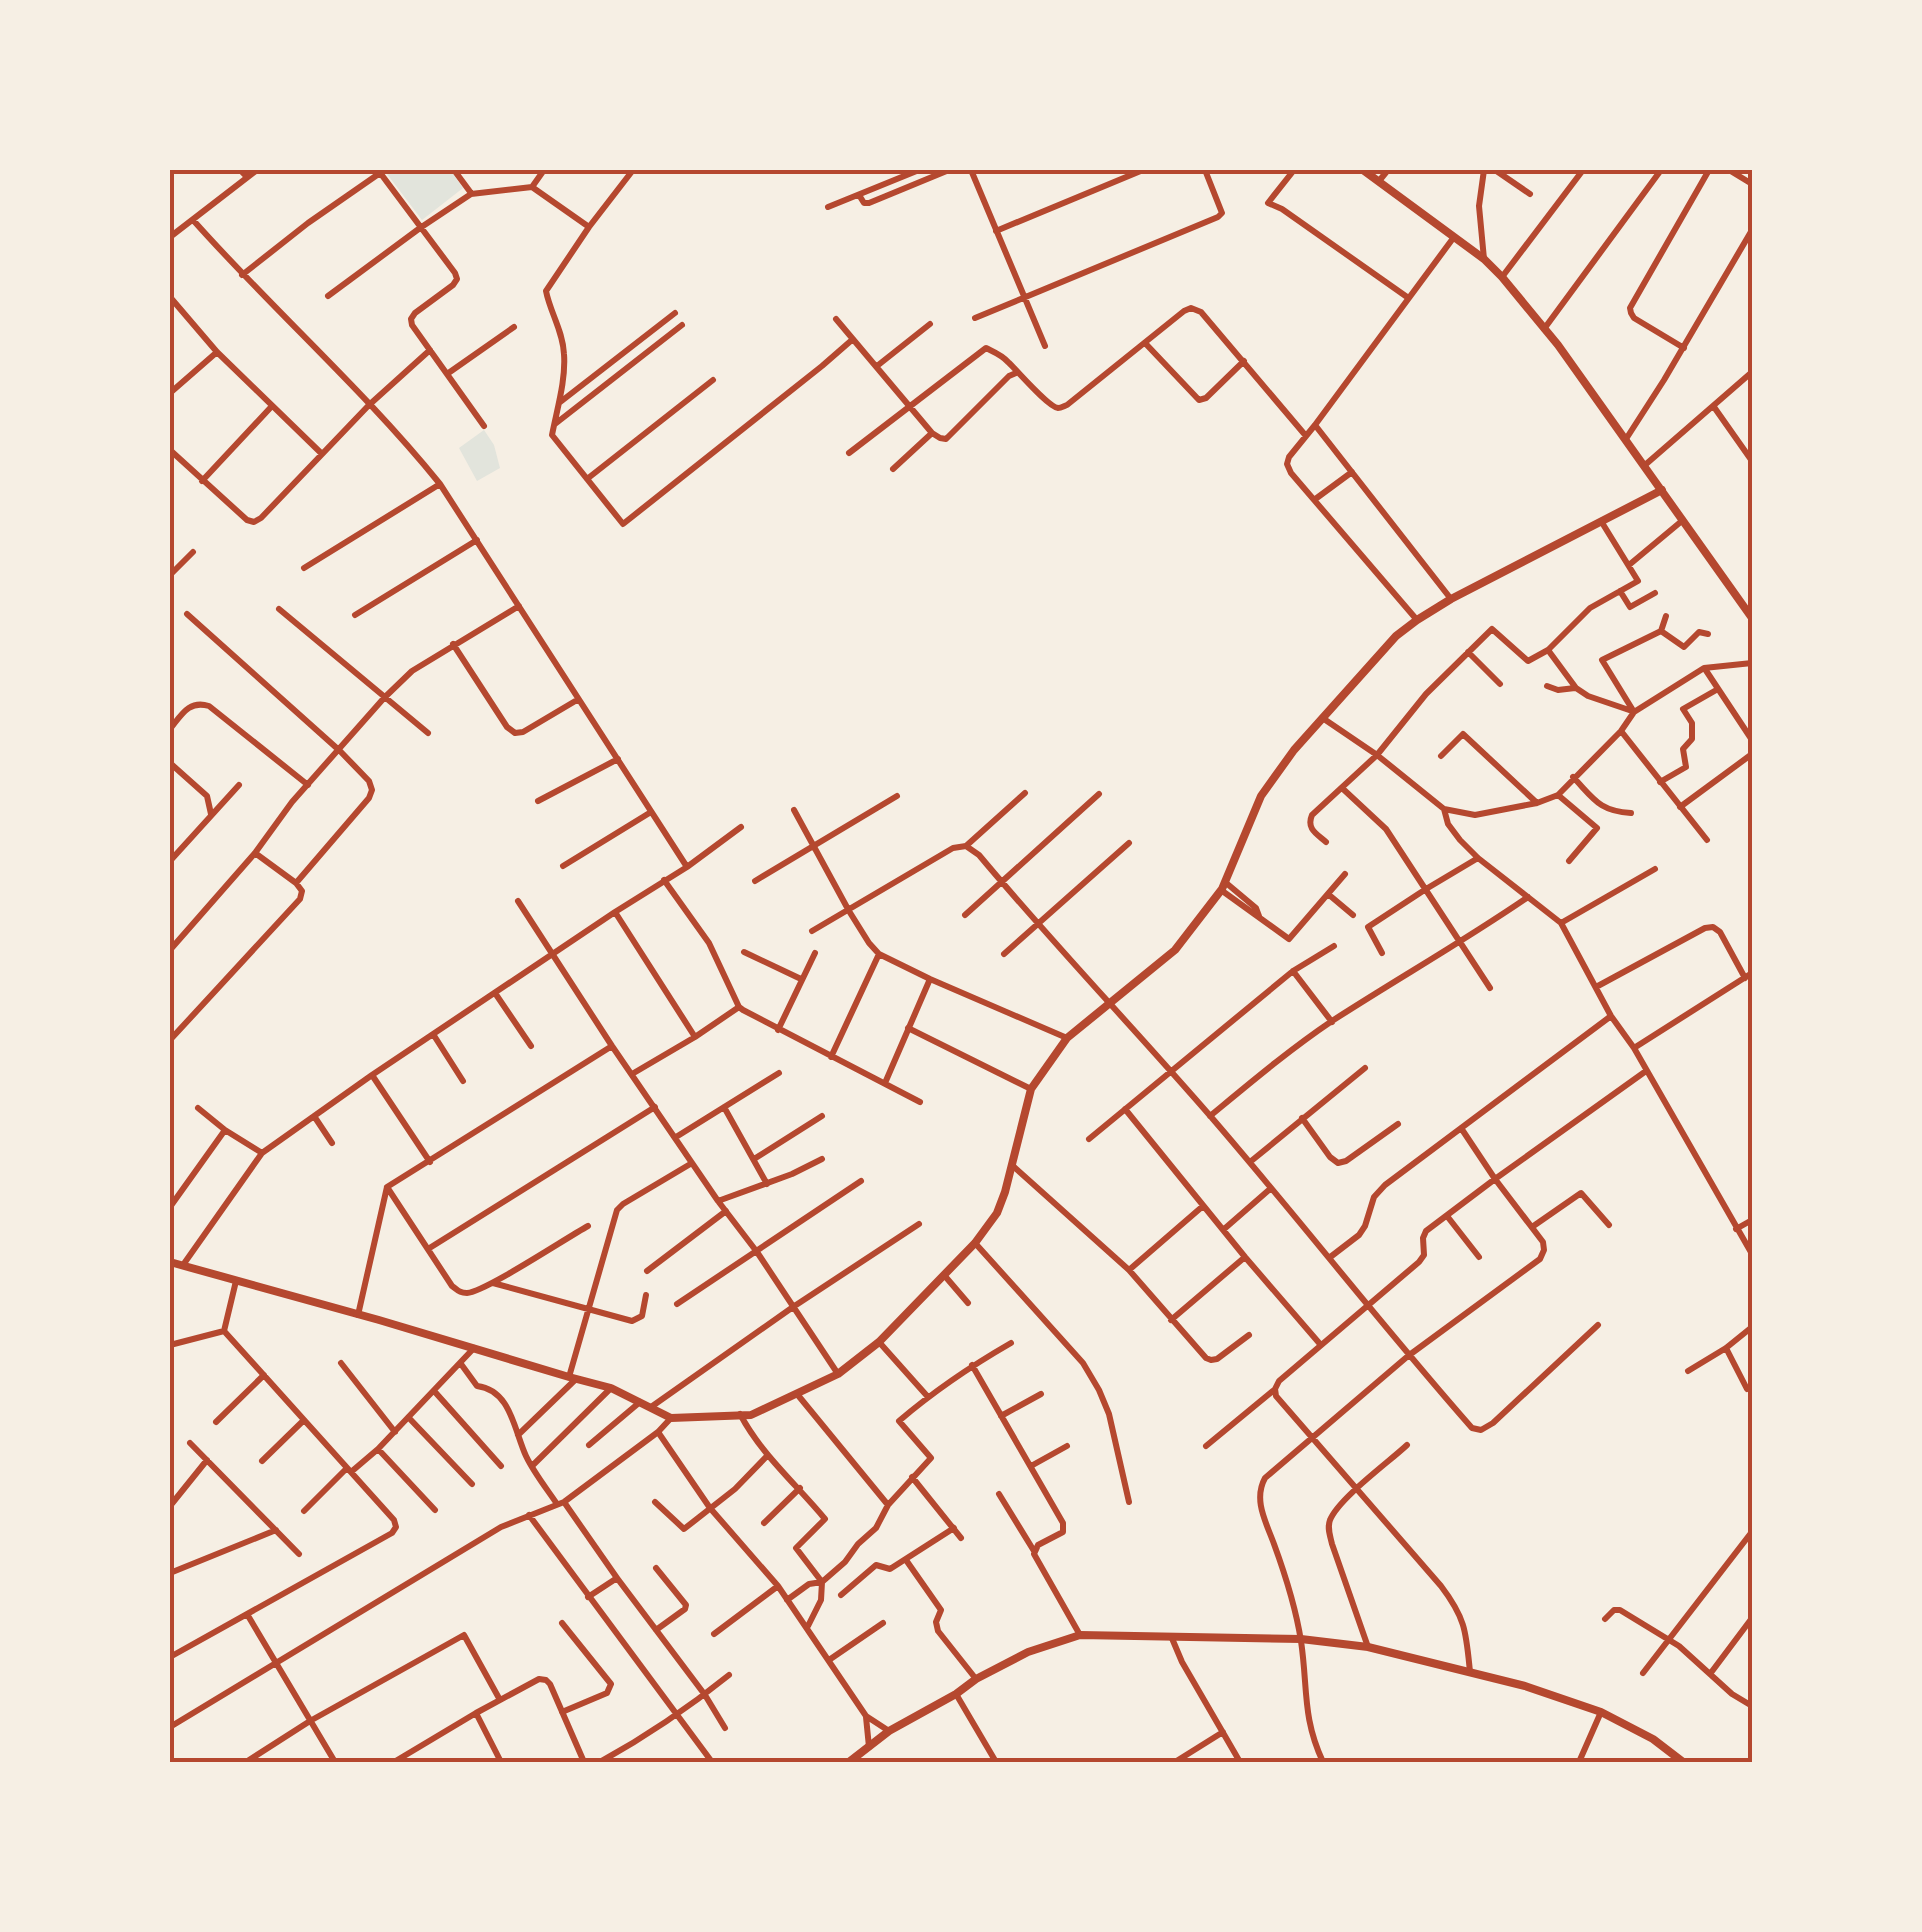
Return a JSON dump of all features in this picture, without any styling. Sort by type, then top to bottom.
[{"type":"street","points":[[240,170],[247,178]]},
{"type":"street","points":[[170,237],[258,170]]},
{"type":"street","points":[[454,170],[471,194]]},
{"type":"street","points":[[532,187],[544,170]]},
{"type":"street","points":[[633,170],[546,291],[559,325],[564,354],[552,435],[623,524],[854,339]]},
{"type":"street","points":[[828,207],[918,170]]},
{"type":"street","points":[[859,194],[864,203],[870,203],[949,170]]},
{"type":"street","points":[[971,170],[1045,346]]},
{"type":"street","points":[[996,231],[1143,170]]},
{"type":"street","points":[[976,318],[1218,218],[1221,206],[1205,170]]},
{"type":"street","points":[[1294,170],[1268,203],[1282,208],[1408,298]]},
{"type":"street","points":[[1364,170],[1484,259],[1502,277],[1646,466],[1752,618]]},
{"type":"street","points":[[1379,181],[1388,170]]},
{"type":"street","points":[[1484,170],[1480,206],[1484,259]]},
{"type":"street","points":[[1494,170],[1530,194]]},
{"type":"street","points":[[1502,277],[1583,170]]},
{"type":"street","points":[[1544,329],[1661,170]]},
{"type":"street","points":[[1684,348],[1634,318],[1630,308],[1710,170]]},
{"type":"street","points":[[1729,170],[1752,184]]},
{"type":"street","points":[[242,275],[378,171],[457,279],[410,319],[484,426]]},
{"type":"street","points":[[328,296],[471,194],[532,187],[589,227]]},
{"type":"street","points":[[192,220],[407,443],[440,484],[687,867]]},
{"type":"street","points":[[1626,439],[1752,230]]},
{"type":"street","points":[[1417,620],[1287,464],[1454,237]]},
{"type":"street","points":[[170,297],[217,352],[321,454]]},
{"type":"street","points":[[849,453],[986,348],[1012,364],[1016,373],[1059,408],[1192,308],[1201,312],[1306,436]]},
{"type":"street","points":[[558,404],[675,314]]},
{"type":"street","points":[[836,319],[940,438],[946,439],[1016,373]]},
{"type":"street","points":[[877,366],[930,324]]},
{"type":"street","points":[[554,425],[682,325]]},
{"type":"street","points":[[447,374],[514,327]]},
{"type":"street","points":[[646,336],[654,346]]},
{"type":"street","points":[[1144,343],[1200,400],[1244,361]]},
{"type":"street","points":[[170,450],[247,520],[254,522],[369,405],[430,350]]},
{"type":"street","points":[[170,393],[217,352]]},
{"type":"street","points":[[1646,466],[1752,372]]},
{"type":"street","points":[[588,480],[713,380]]},
{"type":"street","points":[[202,481],[272,406]]},
{"type":"street","points":[[1714,407],[1752,461]]},
{"type":"street","points":[[1315,425],[1451,599]]},
{"type":"street","points":[[893,469],[932,433]]},
{"type":"street","points":[[1314,500],[1352,472]]},
{"type":"street","points":[[304,568],[440,484]]},
{"type":"street","points":[[170,1262],[610,1388],[671,1418],[750,1416],[838,1374],[878,1342],[975,1243],[997,1213],[1006,1192],[1032,1089],[1068,1038],[1175,950],[1223,886],[1262,796],[1294,750],[1396,636],[1451,599],[1662,490]]},
{"type":"street","points":[[1629,565],[1683,520]]},
{"type":"street","points":[[1326,842],[1311,829],[1312,815],[1376,755],[1426,694],[1492,629],[1528,661],[1548,650],[1590,608],[1638,581],[1600,521]]},
{"type":"street","points":[[355,615],[478,540]]},
{"type":"street","points":[[170,575],[193,552]]},
{"type":"street","points":[[1620,591],[1630,607],[1655,594]]},
{"type":"street","points":[[172,944],[255,853],[292,802],[412,670],[519,606]]},
{"type":"street","points":[[279,609],[428,732]]},
{"type":"street","points":[[187,614],[340,750],[369,782],[369,798],[296,883]]},
{"type":"street","points":[[1634,712],[1602,660],[1661,631],[1666,616]]},
{"type":"street","points":[[1661,631],[1684,647],[1699,632],[1708,634]]},
{"type":"street","points":[[454,644],[507,727],[515,733],[577,700]]},
{"type":"street","points":[[1548,650],[1576,688],[1634,712]]},
{"type":"street","points":[[1468,652],[1500,684]]},
{"type":"street","points":[[1324,719],[1444,808],[1475,815],[1537,803],[1558,794],[1621,731],[1634,712],[1704,668],[1752,664]]},
{"type":"street","points":[[1704,668],[1752,740]]},
{"type":"street","points":[[1546,686],[1558,690],[1576,688]]},
{"type":"street","points":[[1660,782],[1686,767],[1682,749],[1692,739],[1692,722],[1684,709],[1718,689]]},
{"type":"street","points":[[170,728],[189,706],[209,706],[308,786]]},
{"type":"street","points":[[1621,731],[1707,840]]},
{"type":"street","points":[[1441,756],[1463,734],[1537,803]]},
{"type":"street","points":[[1680,807],[1752,754]]},
{"type":"street","points":[[538,801],[618,759]]},
{"type":"street","points":[[170,763],[207,796],[212,815]]},
{"type":"street","points":[[1573,777],[1602,807],[1611,812],[1632,813]]},
{"type":"street","points":[[170,860],[239,785]]},
{"type":"street","points":[[1342,788],[1386,829],[1490,988]]},
{"type":"street","points":[[812,932],[954,848],[966,846],[1024,793]]},
{"type":"street","points":[[964,915],[1099,794]]},
{"type":"street","points":[[1558,794],[1597,828],[1568,860]]},
{"type":"street","points":[[755,880],[897,796]]},
{"type":"street","points":[[1444,808],[1448,824],[1478,858],[1561,922],[1611,1016],[1634,1048],[1752,1254]]},
{"type":"street","points":[[794,810],[869,944],[879,954],[1068,1038]]},
{"type":"street","points":[[563,866],[651,812]]},
{"type":"street","points":[[183,1265],[262,1153],[741,827]]},
{"type":"street","points":[[1004,954],[1129,842]]},
{"type":"street","points":[[966,846],[979,855],[1210,1116],[1472,1428],[1481,1430],[1493,1423],[1598,1325]]},
{"type":"street","points":[[170,1040],[300,899],[302,891],[296,883],[255,853]]},
{"type":"street","points":[[1382,953],[1368,927],[1478,858]]},
{"type":"street","points":[[1561,922],[1655,869]]},
{"type":"street","points":[[1223,886],[1289,939],[1346,874]]},
{"type":"street","points":[[664,880],[709,944],[743,1010],[920,1102]]},
{"type":"street","points":[[1328,894],[1353,915]]},
{"type":"street","points":[[1210,1116],[1332,1022],[1528,898]]},
{"type":"street","points":[[518,901],[612,1046],[838,1374]]},
{"type":"street","points":[[615,912],[695,1037]]},
{"type":"street","points":[[1596,988],[1705,928],[1720,932],[1750,975],[1634,1048]]},
{"type":"street","points":[[1089,1140],[1293,971],[1334,946]]},
{"type":"street","points":[[744,952],[801,979]]},
{"type":"street","points":[[778,1030],[816,953]]},
{"type":"street","points":[[831,1057],[879,954]]},
{"type":"street","points":[[1293,971],[1332,1022]]},
{"type":"street","points":[[885,1084],[930,979]]},
{"type":"street","points":[[495,992],[531,1046]]},
{"type":"street","points":[[632,1074],[743,1010]]},
{"type":"street","points":[[1329,1258],[1365,1226],[1374,1197],[1385,1184],[1611,1016]]},
{"type":"street","points":[[908,1028],[1032,1089]]},
{"type":"street","points":[[433,1034],[463,1081]]},
{"type":"street","points":[[358,1314],[387,1188],[612,1046]]},
{"type":"street","points":[[1249,1162],[1365,1068]]},
{"type":"street","points":[[1206,1446],[1418,1262],[1424,1255],[1426,1231],[1646,1071]]},
{"type":"street","points":[[676,1137],[779,1073]]},
{"type":"street","points":[[372,1075],[430,1162]]},
{"type":"street","points":[[428,1250],[655,1107]]},
{"type":"street","points":[[724,1107],[766,1184]]},
{"type":"street","points":[[198,1108],[262,1153]]},
{"type":"street","points":[[1125,1109],[1320,1344]]},
{"type":"street","points":[[314,1116],[332,1143]]},
{"type":"street","points":[[754,1160],[822,1116]]},
{"type":"street","points":[[1302,1118],[1338,1163],[1398,1124]]},
{"type":"street","points":[[1323,1762],[1306,1710],[1301,1640],[1259,1501],[1259,1489],[1265,1478],[1408,1356],[1540,1259],[1542,1242],[1461,1128]]},
{"type":"street","points":[[170,1207],[225,1130]]},
{"type":"street","points":[[718,1202],[822,1159]]},
{"type":"street","points":[[518,1434],[572,1378],[617,1210],[692,1163]]},
{"type":"street","points":[[1012,1170],[1129,1270],[1206,1358],[1217,1358],[1249,1334]]},
{"type":"street","points":[[677,1304],[861,1181]]},
{"type":"street","points":[[387,1188],[452,1286],[460,1292],[469,1293],[492,1282],[588,1226]]},
{"type":"street","points":[[1223,1230],[1270,1189]]},
{"type":"street","points":[[1532,1227],[1581,1193],[1609,1226]]},
{"type":"street","points":[[1129,1270],[1203,1206]]},
{"type":"street","points":[[647,1271],[726,1211]]},
{"type":"street","points":[[1447,1216],[1479,1257]]},
{"type":"street","points":[[1736,1229],[1752,1220]]},
{"type":"street","points":[[651,1408],[919,1224]]},
{"type":"street","points":[[975,1243],[1083,1364],[1099,1390],[1109,1414],[1129,1502]]},
{"type":"street","points":[[1171,1320],[1244,1257]]},
{"type":"street","points":[[944,1275],[968,1302]]},
{"type":"street","points":[[224,1331],[236,1281]]},
{"type":"street","points":[[492,1282],[632,1321],[642,1316],[646,1294]]},
{"type":"street","points":[[1688,1371],[1752,1327]]},
{"type":"street","points":[[170,1345],[224,1331]]},
{"type":"street","points":[[170,1658],[392,1533],[396,1527],[394,1520],[224,1331]]},
{"type":"street","points":[[878,1342],[928,1397]]},
{"type":"street","points":[[788,1600],[809,1584],[822,1582],[846,1562],[876,1528],[888,1505],[931,1458],[899,1421],[972,1366],[1010,1343]]},
{"type":"street","points":[[304,1511],[378,1449],[475,1347]]},
{"type":"street","points":[[1726,1348],[1747,1389]]},
{"type":"street","points":[[341,1363],[395,1432]]},
{"type":"street","points":[[461,1364],[477,1386],[496,1393],[509,1410],[532,1466],[725,1728]]},
{"type":"street","points":[[972,1366],[1064,1526],[1062,1532],[1034,1550]]},
{"type":"street","points":[[216,1422],[264,1375]]},
{"type":"street","points":[[532,1466],[610,1388]]},
{"type":"street","points":[[1275,1389],[1276,1396],[1310,1438],[1458,1608],[1465,1628],[1470,1672]]},
{"type":"street","points":[[435,1392],[501,1466]]},
{"type":"street","points":[[798,1394],[888,1505]]},
{"type":"street","points":[[1002,1416],[1040,1394]]},
{"type":"street","points":[[589,1445],[640,1401]]},
{"type":"street","points":[[740,1414],[750,1434],[825,1519],[796,1548],[822,1582],[820,1600],[808,1628]]},
{"type":"street","points":[[409,1418],[472,1484]]},
{"type":"street","points":[[170,1727],[500,1526],[560,1503],[658,1432],[671,1418]]},
{"type":"street","points":[[262,1460],[304,1420]]},
{"type":"street","points":[[658,1432],[710,1508],[778,1586],[866,1716],[886,1735]]},
{"type":"street","points":[[190,1443],[299,1554]]},
{"type":"street","points":[[1368,1647],[1328,1530],[1337,1509],[1407,1445]]},
{"type":"street","points":[[1031,1466],[1067,1446]]},
{"type":"street","points":[[378,1449],[435,1510]]},
{"type":"street","points":[[655,1502],[684,1529],[735,1489],[768,1456]]},
{"type":"street","points":[[170,1506],[207,1460]]},
{"type":"street","points":[[912,1477],[961,1538]]},
{"type":"street","points":[[764,1524],[800,1488]]},
{"type":"street","points":[[999,1494],[1080,1635]]},
{"type":"street","points":[[529,1515],[712,1762]]},
{"type":"street","points":[[841,1595],[876,1566],[890,1569],[954,1528]]},
{"type":"street","points":[[170,1573],[276,1530]]},
{"type":"street","points":[[1643,1673],[1751,1533]]},
{"type":"street","points":[[906,1560],[941,1610],[936,1622],[938,1632],[976,1679]]},
{"type":"street","points":[[656,1568],[686,1609],[656,1630]]},
{"type":"street","points":[[588,1597],[617,1578]]},
{"type":"street","points":[[714,1634],[778,1586]]},
{"type":"street","points":[[1605,1619],[1614,1610],[1620,1610],[1668,1640],[1752,1706]]},
{"type":"street","points":[[247,1614],[335,1762]]},
{"type":"street","points":[[1710,1674],[1752,1618]]},
{"type":"street","points":[[562,1623],[611,1684],[607,1693],[562,1712]]},
{"type":"street","points":[[828,1660],[883,1623]]},
{"type":"street","points":[[246,1762],[310,1721],[464,1635],[500,1700]]},
{"type":"street","points":[[849,1762],[976,1679],[1028,1652],[1080,1635],[1301,1640],[1368,1647],[1525,1686],[1601,1712],[1682,1762]]},
{"type":"street","points":[[1171,1636],[1240,1762]]},
{"type":"street","points":[[600,1762],[678,1716],[729,1676]]},
{"type":"street","points":[[394,1762],[539,1679],[546,1680],[584,1762]]},
{"type":"street","points":[[956,1694],[996,1762]]},
{"type":"street","points":[[1579,1762],[1601,1712]]},
{"type":"street","points":[[476,1713],[501,1762]]},
{"type":"street","points":[[866,1716],[870,1747]]},
{"type":"street","points":[[1176,1762],[1223,1732]]},
{"type":"shaded area","points":[[384,170],[450,170],[463,188],[422,220]]},
{"type":"shaded area","points":[[484,430],[494,445],[500,468],[477,481],[459,448]]}]
